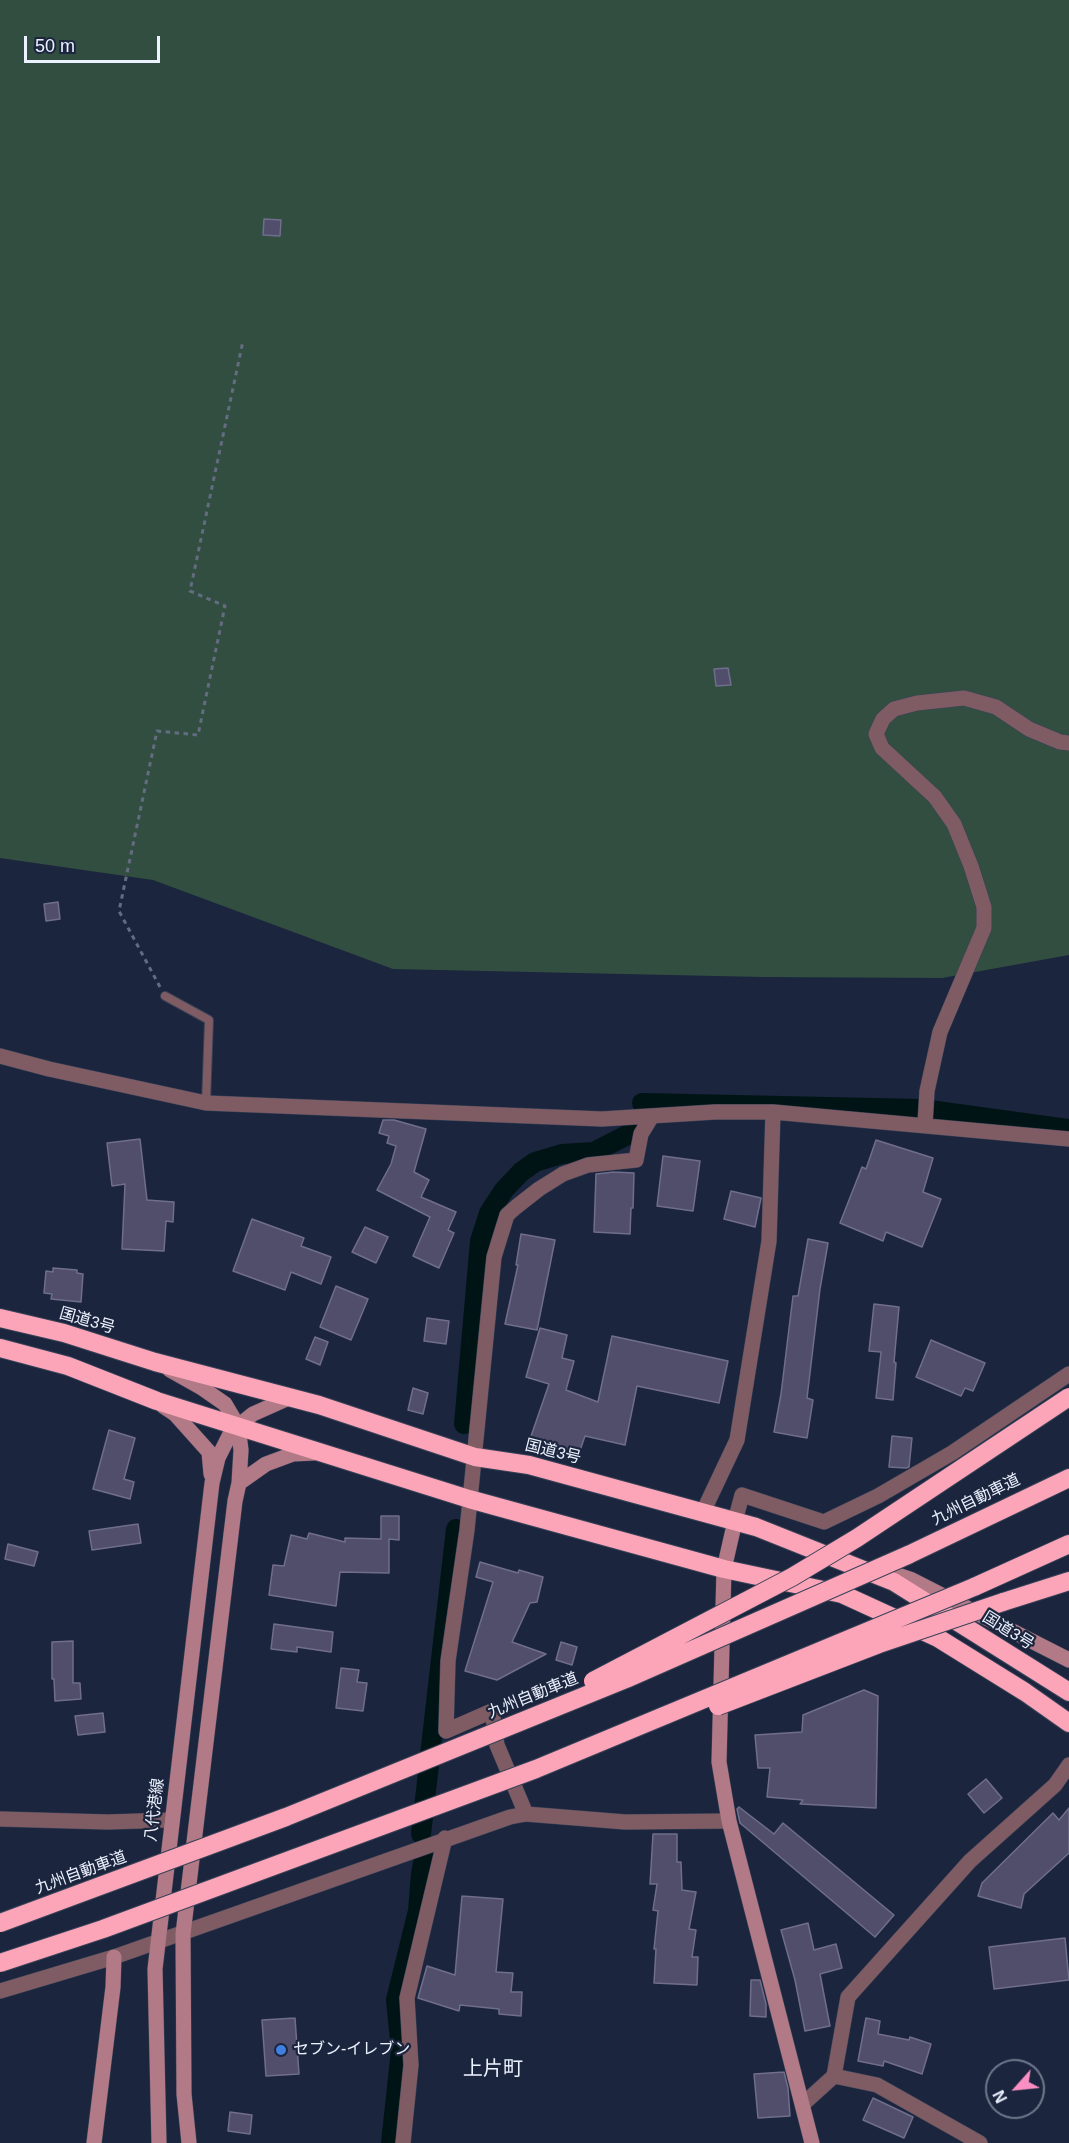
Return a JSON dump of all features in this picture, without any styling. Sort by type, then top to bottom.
[{"type":"highway","name":"国道3号","points":[[0,1318],[64,1333],[154,1362],[291,1397],[475,1457],[529,1465],[756,1527],[894,1582],[1069,1692]]},
{"type":"highway","points":[[0,1348],[68,1366],[157,1401],[469,1499],[724,1569],[843,1594],[938,1638],[1025,1692],[1069,1723]]},
{"type":"highway","points":[[493,1733],[801,1571],[910,1504],[1069,1397]]},
{"type":"highway","name":"九州自動車道","points":[[0,1923],[286,1817],[626,1679],[908,1555],[1069,1478]]},
{"type":"highway","points":[[0,1963],[103,1929],[536,1769],[974,1587],[1069,1544]]},
{"type":"highway","points":[[536,1769],[623,1743],[879,1644],[1069,1581]]},
{"type":"main road","points":[[154,1362],[202,1388],[225,1404],[238,1426],[241,1450],[239,1483],[183,1934],[184,2094],[189,2143]]},
{"type":"main road","name":"八代港線","points":[[159,2143],[155,1969],[212,1483],[218,1458],[238,1426],[253,1414],[291,1397]]},
{"type":"main road","name":"八代港線","points":[[157,1401],[176,1414],[209,1452],[212,1483]]},
{"type":"main road","points":[[239,1483],[266,1464],[293,1454],[323,1452]]},
{"type":"main road","points":[[735,1521],[724,1569],[719,1762],[729,1821],[812,2143]]},
{"type":"main road","points":[[756,1527],[910,1579],[1069,1660]]},
{"type":"main road","points":[[94,2143],[113,1987],[114,1958]]},
{"type":"street","points":[[925,1124],[927,1091],[940,1032],[984,928],[984,907],[954,824],[934,797],[882,748],[876,734],[883,719],[894,709],[917,703],[964,698],[996,707],[1029,729],[1060,742],[1069,743]]},
{"type":"street","points":[[0,1056],[206,1103],[591,1119],[716,1112],[773,1112],[925,1124],[1069,1139]]},
{"type":"street","points":[[703,1512],[737,1440],[769,1241],[773,1112]]},
{"type":"street","points":[[526,1814],[497,1745],[492,1711],[446,1731],[448,1661],[475,1457],[494,1257],[507,1215],[539,1188],[563,1174],[588,1165],[636,1160],[641,1134],[652,1116]]},
{"type":"street","points":[[735,1521],[742,1495],[824,1522],[878,1496],[952,1453],[1069,1374]]},
{"type":"street","points":[[803,2104],[834,2076],[848,1997],[970,1861],[1055,1785],[1069,1765]]},
{"type":"street","points":[[0,1991],[114,1958],[510,1816],[526,1814],[625,1822],[729,1821]]},
{"type":"street","points":[[0,1819],[108,1822],[171,1820]]},
{"type":"street","points":[[403,2143],[411,2066],[408,1998],[445,1838]]},
{"type":"street","points":[[834,2076],[877,2085],[980,2143]]},
{"type":"lane","points":[[165,996],[209,1020],[206,1103]]},
{"type":"path","points":[[165,996],[118,911],[157,730],[198,735],[225,606],[189,591],[243,341]]},
{"type":"green space","points":[[0,0],[1069,0],[1069,955],[942,978],[762,977],[393,969],[153,880],[0,858]]},
{"type":"building","points":[[264,219],[281,220],[280,236],[263,235]]},
{"type":"building","points":[[728,668],[731,685],[716,686],[714,669]]},
{"type":"building","points":[[58,902],[60,919],[46,921],[44,904]]},
{"type":"building","points":[[383,1120],[394,1120],[426,1129],[414,1172],[429,1180],[421,1197],[456,1212],[448,1230],[454,1233],[439,1268],[413,1256],[430,1217],[377,1190],[391,1164],[396,1146],[387,1143],[389,1136],[379,1133]]},
{"type":"building","points":[[140,1139],[147,1200],[174,1202],[173,1222],[166,1221],[164,1251],[122,1249],[125,1184],[112,1186],[107,1143]]},
{"type":"building","points":[[876,1140],[933,1158],[923,1192],[941,1199],[922,1247],[886,1232],[883,1241],[840,1223],[862,1167],[866,1169]]},
{"type":"building","points":[[663,1156],[700,1161],[693,1211],[657,1206]]},
{"type":"building","points":[[634,1173],[630,1234],[594,1232],[596,1174]]},
{"type":"building","points":[[731,1191],[761,1198],[755,1227],[724,1219]]},
{"type":"building","points":[[252,1219],[304,1238],[301,1246],[331,1257],[321,1284],[291,1272],[285,1290],[233,1271]]},
{"type":"building","points":[[365,1227],[388,1237],[376,1263],[352,1252]]},
{"type":"building","points":[[521,1234],[555,1240],[537,1330],[505,1324],[518,1265],[516,1265]]},
{"type":"building","points":[[808,1239],[828,1243],[807,1398],[813,1400],[807,1438],[774,1432],[793,1296],[798,1296]]},
{"type":"building","points":[[53,1268],[77,1270],[77,1273],[83,1274],[81,1302],[51,1299],[52,1294],[44,1293],[46,1271],[53,1272]]},
{"type":"building","points":[[336,1286],[368,1299],[351,1340],[320,1327]]},
{"type":"building","points":[[874,1304],[899,1307],[893,1400],[876,1398],[881,1352],[869,1351]]},
{"type":"building","points":[[427,1318],[449,1321],[446,1344],[424,1341]]},
{"type":"building","points":[[540,1328],[567,1335],[562,1358],[574,1361],[566,1390],[598,1402],[612,1336],[728,1361],[719,1403],[637,1386],[625,1445],[585,1436],[576,1462],[528,1445],[549,1384],[526,1377]]},
{"type":"building","points":[[315,1337],[328,1342],[320,1365],[306,1359]]},
{"type":"building","points":[[931,1340],[985,1363],[973,1391],[965,1388],[961,1396],[916,1377]]},
{"type":"building","points":[[413,1388],[428,1393],[423,1414],[408,1410]]},
{"type":"building","points":[[109,1430],[135,1438],[124,1479],[134,1482],[130,1499],[93,1489]]},
{"type":"building","points":[[892,1436],[912,1438],[909,1467],[889,1467]]},
{"type":"building","points":[[381,1516],[399,1516],[399,1540],[389,1539],[389,1573],[340,1572],[336,1606],[269,1595],[273,1565],[284,1566],[291,1535],[307,1539],[309,1533],[345,1542],[345,1538],[381,1539]]},
{"type":"building","points":[[138,1524],[141,1543],[92,1550],[89,1531]]},
{"type":"building","points":[[8,1544],[38,1552],[34,1566],[5,1559]]},
{"type":"building","points":[[480,1562],[518,1573],[519,1570],[543,1577],[537,1602],[530,1603],[512,1642],[546,1654],[497,1680],[465,1671],[493,1582],[476,1577]]},
{"type":"building","points":[[274,1624],[333,1632],[331,1652],[297,1647],[297,1652],[271,1649]]},
{"type":"building","points":[[73,1641],[73,1683],[80,1683],[81,1699],[55,1701],[54,1679],[52,1679],[52,1642]]},
{"type":"building","points":[[561,1642],[577,1647],[572,1665],[556,1660]]},
{"type":"building","points":[[341,1668],[359,1670],[357,1682],[367,1683],[363,1711],[336,1708]]},
{"type":"building","points":[[864,1690],[878,1696],[876,1808],[800,1804],[803,1800],[767,1797],[770,1768],[758,1768],[755,1735],[802,1732],[803,1715]]},
{"type":"building","points":[[103,1713],[105,1732],[78,1735],[75,1716]]},
{"type":"building","points":[[986,1779],[1002,1798],[984,1813],[968,1794]]},
{"type":"building","points":[[739,1807],[774,1834],[783,1823],[894,1915],[875,1937],[740,1823],[737,1809]]},
{"type":"building","points":[[1069,1808],[1069,1853],[1024,1894],[1021,1908],[978,1896],[982,1883],[1053,1813],[1059,1820]]},
{"type":"building","points":[[653,1834],[677,1834],[677,1862],[681,1862],[682,1890],[696,1892],[689,1929],[696,1930],[692,1957],[698,1957],[697,1985],[654,1983],[656,1949],[654,1949],[658,1911],[653,1910],[657,1884],[650,1884]]},
{"type":"building","points":[[462,1896],[503,1899],[496,1972],[513,1973],[511,1992],[522,1992],[521,2016],[499,2014],[499,2009],[460,2005],[459,2011],[418,1998],[427,1966],[455,1975]]},
{"type":"building","points":[[808,1923],[814,1950],[836,1944],[842,1968],[820,1974],[830,2026],[805,2031],[795,1980],[781,1930]]},
{"type":"building","points":[[1065,1938],[1069,1980],[994,1989],[989,1947]]},
{"type":"building","points":[[751,1980],[760,1980],[766,2004],[766,2017],[750,2016]]},
{"type":"building","points":[[295,2018],[299,2074],[266,2076],[262,2020]]},
{"type":"building","points":[[866,2018],[880,2021],[878,2034],[909,2040],[910,2037],[931,2044],[922,2074],[884,2061],[883,2066],[858,2061]]},
{"type":"building","points":[[784,2072],[788,2088],[790,2116],[758,2118],[754,2074]]},
{"type":"building","points":[[873,2098],[913,2117],[904,2138],[863,2120]]},
{"type":"building","points":[[230,2112],[252,2115],[250,2134],[228,2131]]},
{"type":"waterway","points":[[642,1103],[922,1109],[1069,1129]]},
{"type":"waterway","points":[[464,1424],[480,1241],[489,1213],[504,1190],[521,1172],[535,1162],[562,1154],[594,1152],[633,1132]]},
{"type":"waterway","points":[[421,1834],[456,1529]]},
{"type":"waterway","points":[[391,2143],[401,2050],[396,2000],[418,1911],[424,1858]]},
{"type":"place","name":"セブン-イレブン","points":[[281,2050]]},
{"type":"district","name":"上片町","points":[[493,2069]]}]
